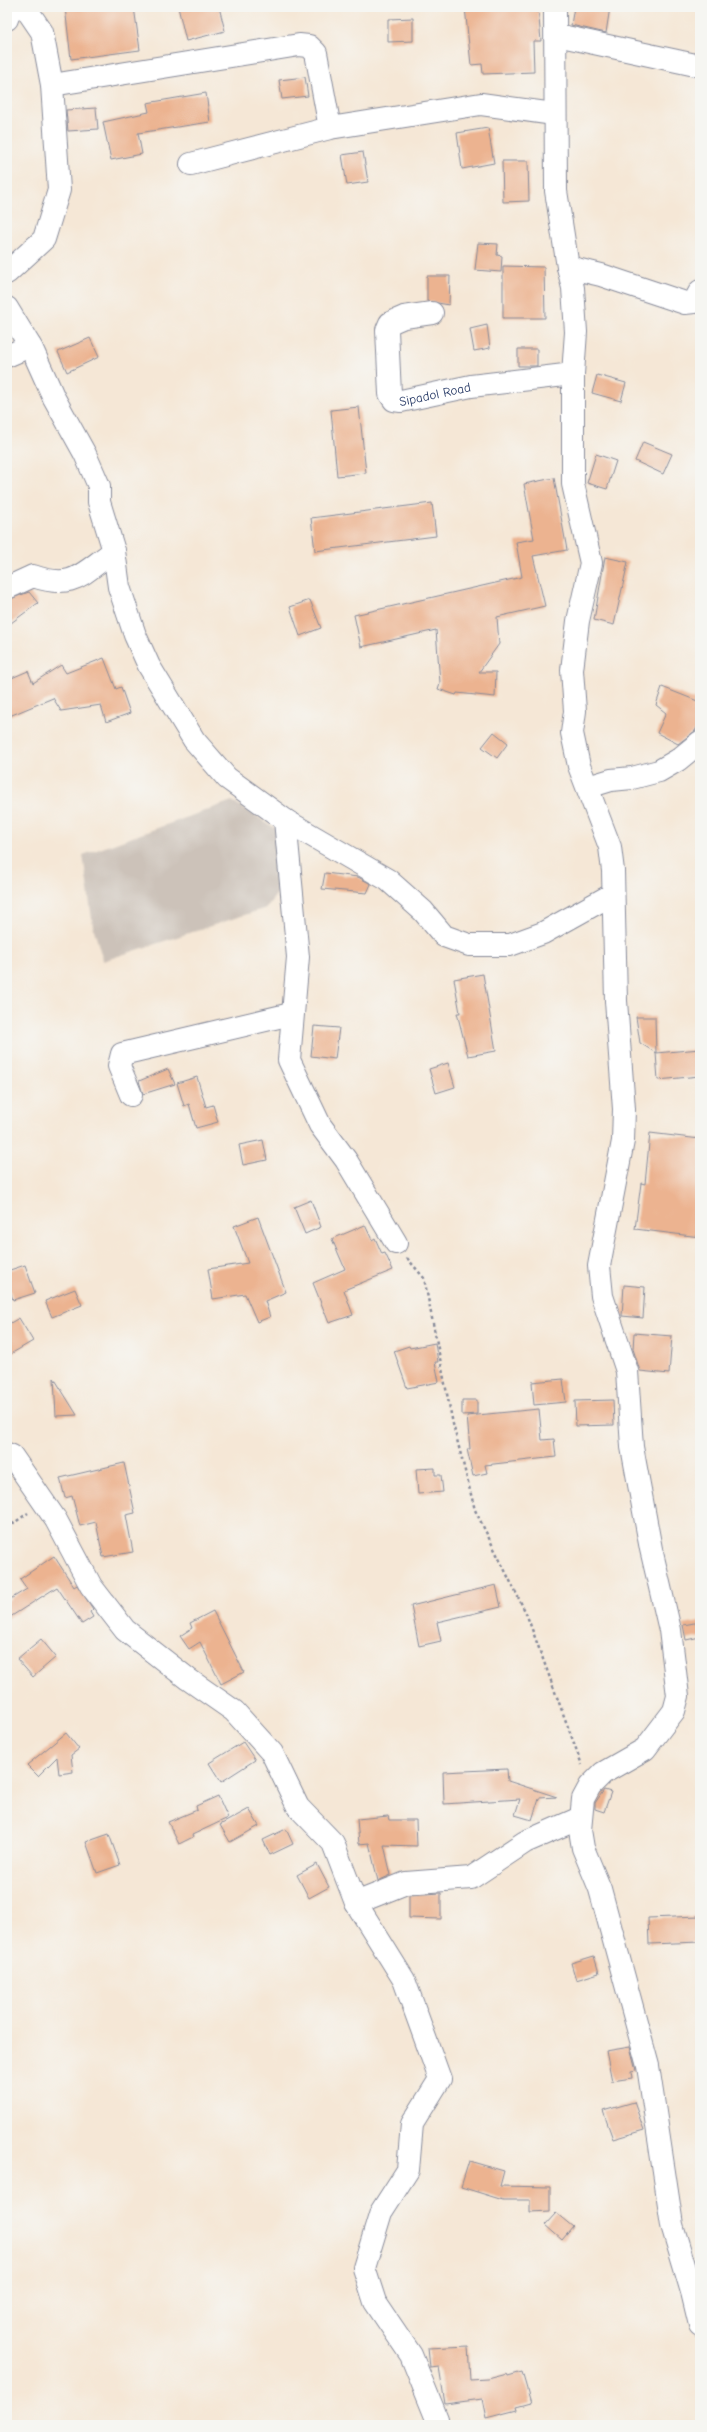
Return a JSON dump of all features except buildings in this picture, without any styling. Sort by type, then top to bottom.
[{"type":"street","points":[[7,19],[11,7]]},
{"type":"street","points":[[7,274],[44,239],[59,190],[52,86],[42,32],[25,7]]},
{"type":"street","points":[[555,7],[557,35],[554,114],[556,191],[568,268],[573,288],[576,332],[573,374],[573,484],[591,563],[578,621],[572,670],[575,711],[572,733],[579,766],[610,847],[623,1141],[599,1266],[602,1296],[627,1371],[632,1447],[648,1536],[670,1630],[678,1696],[674,1711],[660,1732],[645,1748],[603,1773],[590,1786],[583,1799],[580,1818],[583,1848],[600,1889],[648,2066],[672,2226],[692,2292],[700,2325]]},
{"type":"street","points":[[557,35],[700,66]]},
{"type":"street","points":[[52,86],[309,46],[316,53],[330,128]]},
{"type":"street","points":[[191,164],[330,128],[481,104],[554,114]]},
{"type":"street","points":[[568,268],[601,275],[686,303],[694,302],[700,291]]},
{"type":"street","points":[[7,308],[30,346],[54,398],[85,454],[99,486],[99,502],[114,551],[119,587],[135,635],[149,666],[194,740],[227,778],[285,820],[388,880],[423,911],[444,936],[469,945],[510,945],[543,933],[613,894]]},
{"type":"street","name":"Sipadol Road","points":[[432,313],[404,317],[390,323],[387,330],[390,394],[394,400],[401,401],[471,386],[573,374]]},
{"type":"street","points":[[7,356],[30,346]]},
{"type":"street","points":[[7,588],[33,576],[48,581],[70,581],[114,551]]},
{"type":"street","points":[[588,787],[611,780],[632,778],[659,771],[678,760],[700,742]]},
{"type":"street","points":[[285,820],[298,957],[291,1014],[289,1060],[320,1125],[346,1160],[396,1243]]},
{"type":"street","points":[[131,1095],[118,1062],[122,1054],[291,1014]]},
{"type":"street","points":[[9,1455],[56,1520],[91,1586],[125,1630],[188,1680],[234,1711],[272,1753],[298,1807],[333,1843],[356,1903],[404,1980],[440,2079],[412,2124],[408,2170],[381,2212],[364,2268],[375,2302],[411,2355],[437,2419]]},
{"type":"street","points":[[356,1903],[406,1883],[471,1878],[525,1842],[580,1818]]},
{"type":"path","points":[[396,1243],[424,1278],[453,1424],[475,1510],[526,1613],[590,1786]]},
{"type":"path","points":[[7,1528],[42,1501]]},
{"type":"shaded area","points":[[232,801],[292,839],[297,867],[266,908],[103,961],[93,926],[83,855]]}]
